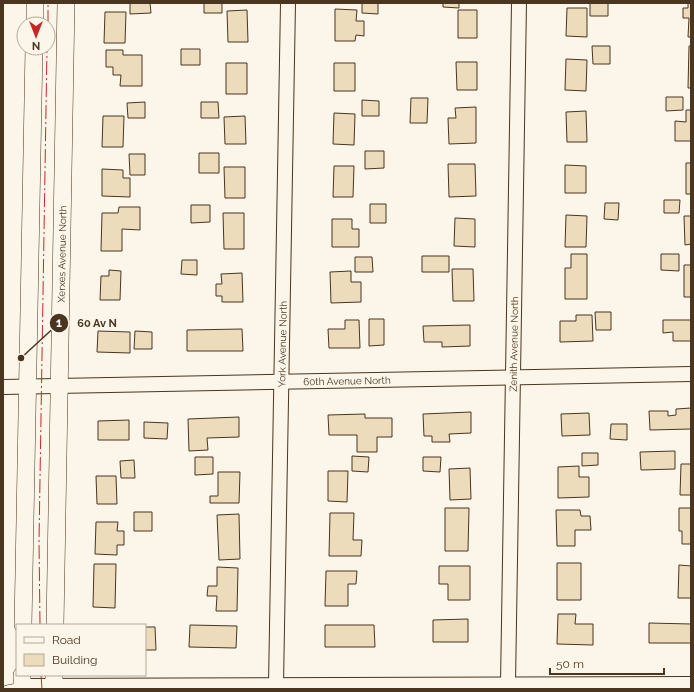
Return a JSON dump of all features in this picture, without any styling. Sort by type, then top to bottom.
[{"type":"street","points":[[35,3],[35,16]]},
{"type":"street","name":"Xerxes Avenue North","points":[[55,624],[66,3]]},
{"type":"street","name":"York Avenue North","points":[[276,684],[288,3]]},
{"type":"street","name":"Zenith Avenue North","points":[[508,684],[519,3]]},
{"type":"street","points":[[23,624],[34,56]]},
{"type":"street","name":"60th Avenue North","points":[[3,387],[28,388],[282,381],[691,374]]},
{"type":"street","points":[[18,685],[54,683],[691,684]]},
{"type":"building","points":[[130,3],[150,3],[151,13],[130,14]]},
{"type":"building","points":[[204,3],[222,3],[222,13],[204,13]]},
{"type":"building","points":[[362,3],[378,3],[378,14],[362,13]]},
{"type":"building","points":[[443,3],[459,3],[459,8],[443,7]]},
{"type":"building","points":[[590,3],[608,3],[608,16],[590,16]]},
{"type":"building","points":[[688,3],[691,3],[691,37],[688,37],[689,18],[683,18],[683,8],[688,8]]},
{"type":"building","points":[[567,8],[587,8],[587,37],[566,36]]},
{"type":"building","points":[[335,9],[357,10],[356,21],[364,21],[364,36],[356,35],[355,41],[335,41]]},
{"type":"building","points":[[247,10],[248,42],[228,42],[227,11]]},
{"type":"building","points":[[458,10],[477,10],[477,38],[458,38]]},
{"type":"building","points":[[105,12],[126,12],[125,43],[104,43]]},
{"type":"building","points":[[592,46],[610,46],[610,64],[593,64]]},
{"type":"building","points":[[689,46],[691,46],[691,88],[688,88]]},
{"type":"building","points":[[181,49],[200,49],[200,65],[181,65]]},
{"type":"building","points":[[106,50],[123,50],[123,55],[142,55],[142,86],[120,86],[121,75],[113,75],[113,67],[106,67]]},
{"type":"building","points":[[566,59],[587,60],[586,91],[565,90]]},
{"type":"building","points":[[456,62],[477,62],[477,90],[457,90]]},
{"type":"building","points":[[226,63],[247,63],[247,94],[226,94]]},
{"type":"building","points":[[334,63],[355,63],[355,91],[334,91]]},
{"type":"building","points":[[666,97],[683,97],[683,110],[666,111]]},
{"type":"building","points":[[411,98],[428,98],[427,123],[410,123]]},
{"type":"building","points":[[362,100],[379,101],[379,116],[362,116]]},
{"type":"building","points":[[145,102],[145,118],[128,118],[127,103]]},
{"type":"building","points":[[201,102],[218,102],[219,118],[201,118]]},
{"type":"building","points":[[476,107],[476,143],[449,144],[448,118],[456,118],[455,108]]},
{"type":"building","points":[[686,110],[691,110],[691,141],[675,141],[675,121],[686,122]]},
{"type":"building","points":[[586,111],[587,142],[567,142],[566,112]]},
{"type":"building","points":[[334,113],[355,114],[354,145],[333,144]]},
{"type":"building","points":[[103,116],[124,116],[123,147],[102,147]]},
{"type":"building","points":[[245,116],[246,144],[225,144],[224,117]]},
{"type":"building","points":[[365,151],[384,151],[384,168],[365,169]]},
{"type":"building","points":[[199,153],[219,153],[219,173],[199,173]]},
{"type":"building","points":[[129,154],[145,154],[145,175],[130,175]]},
{"type":"building","points":[[686,163],[691,163],[691,194],[686,194]]},
{"type":"building","points":[[448,164],[475,164],[476,196],[449,197]]},
{"type":"building","points":[[565,165],[586,166],[586,193],[565,193]]},
{"type":"building","points":[[334,166],[354,166],[353,197],[333,197]]},
{"type":"building","points":[[224,167],[245,167],[245,198],[225,198]]},
{"type":"building","points":[[102,169],[123,170],[123,178],[130,178],[130,197],[102,196]]},
{"type":"building","points":[[664,200],[680,200],[679,213],[664,213]]},
{"type":"building","points":[[605,203],[619,203],[618,220],[604,219]]},
{"type":"building","points":[[370,204],[386,204],[386,223],[370,223]]},
{"type":"building","points":[[191,205],[210,205],[210,222],[191,223]]},
{"type":"building","points":[[119,207],[140,207],[140,230],[122,229],[122,251],[101,251],[102,213],[118,213]]},
{"type":"building","points":[[223,213],[244,213],[244,249],[224,249]]},
{"type":"building","points":[[566,215],[587,216],[586,247],[565,247]]},
{"type":"building","points":[[684,216],[691,216],[691,244],[685,245]]},
{"type":"building","points":[[455,218],[475,219],[475,247],[454,246]]},
{"type":"building","points":[[332,219],[352,219],[352,229],[359,229],[359,247],[332,247]]},
{"type":"building","points":[[571,254],[587,254],[587,299],[565,299],[565,268],[571,268]]},
{"type":"building","points":[[661,254],[679,254],[679,271],[661,270]]},
{"type":"building","points":[[422,256],[449,256],[449,272],[422,272]]},
{"type":"building","points":[[355,257],[372,257],[373,272],[355,272]]},
{"type":"building","points":[[182,260],[197,260],[197,275],[181,274]]},
{"type":"building","points":[[684,265],[691,265],[691,297],[684,297]]},
{"type":"building","points":[[452,269],[473,269],[474,301],[453,301]]},
{"type":"building","points":[[109,270],[121,271],[120,300],[100,300],[101,276],[109,276]]},
{"type":"building","points":[[351,271],[351,282],[361,282],[361,302],[331,303],[330,272]]},
{"type":"building","points":[[242,273],[243,302],[222,302],[222,296],[216,296],[216,284],[222,284],[221,274]]},
{"type":"building","points":[[595,312],[611,312],[611,330],[596,330]]},
{"type":"building","points":[[576,315],[592,315],[593,341],[560,342],[560,321],[576,321]]},
{"type":"building","points":[[369,319],[384,319],[384,345],[369,346]]},
{"type":"building","points":[[345,320],[359,320],[360,348],[329,348],[328,329],[345,329]]},
{"type":"building","points":[[663,320],[691,320],[691,341],[673,341],[673,332],[663,333]]},
{"type":"building","points":[[470,325],[470,346],[442,347],[442,342],[424,342],[423,326]]},
{"type":"building","points":[[242,329],[243,351],[187,351],[187,330]]},
{"type":"building","points":[[98,331],[130,332],[130,353],[97,352]]},
{"type":"building","points":[[135,331],[152,332],[152,349],[134,349]]},
{"type":"building","points":[[691,408],[691,429],[650,430],[649,411],[668,411],[668,416],[676,415],[676,409]]},
{"type":"building","points":[[471,412],[471,433],[449,434],[450,442],[432,442],[432,436],[424,436],[423,414]]},
{"type":"building","points":[[589,413],[590,435],[562,436],[561,414]]},
{"type":"building","points":[[365,414],[365,418],[392,418],[392,437],[377,437],[377,452],[357,452],[357,435],[329,435],[328,415]]},
{"type":"building","points":[[239,417],[239,437],[207,438],[208,450],[189,451],[188,419]]},
{"type":"building","points":[[129,420],[129,440],[98,440],[98,421]]},
{"type":"building","points":[[144,422],[168,423],[167,439],[144,438]]},
{"type":"building","points":[[611,424],[627,424],[627,440],[610,439]]},
{"type":"building","points":[[675,451],[675,469],[641,470],[640,452]]},
{"type":"building","points":[[582,453],[598,453],[598,465],[582,466]]},
{"type":"building","points":[[352,456],[369,457],[368,472],[352,471]]},
{"type":"building","points":[[195,457],[213,457],[213,474],[195,475]]},
{"type":"building","points":[[423,457],[441,457],[440,472],[423,471]]},
{"type":"building","points":[[134,460],[135,478],[121,478],[120,461]]},
{"type":"building","points":[[681,464],[691,464],[691,495],[680,495]]},
{"type":"building","points":[[579,466],[579,477],[589,477],[589,497],[558,498],[558,467]]},
{"type":"building","points":[[470,468],[471,499],[450,500],[449,469]]},
{"type":"building","points":[[328,471],[348,471],[347,502],[328,501]]},
{"type":"building","points":[[218,472],[240,472],[239,503],[210,503],[210,496],[218,496]]},
{"type":"building","points":[[96,476],[116,476],[117,504],[97,504]]},
{"type":"building","points":[[445,508],[469,508],[468,551],[445,551]]},
{"type":"building","points":[[679,508],[691,508],[691,544],[682,544],[682,531],[679,531]]},
{"type":"building","points":[[556,510],[580,510],[581,516],[590,516],[591,530],[575,530],[575,546],[557,546]]},
{"type":"building","points":[[134,512],[152,512],[152,531],[134,531]]},
{"type":"building","points":[[330,513],[354,513],[353,540],[362,540],[361,556],[329,556]]},
{"type":"building","points":[[239,514],[240,559],[219,560],[217,515]]},
{"type":"building","points":[[96,522],[118,522],[117,531],[124,531],[124,545],[117,545],[117,555],[95,554]]},
{"type":"building","points":[[557,563],[581,563],[581,600],[557,600]]},
{"type":"building","points":[[94,564],[116,564],[115,608],[93,607]]},
{"type":"building","points":[[679,565],[691,566],[691,598],[678,598]]},
{"type":"building","points":[[439,566],[470,566],[470,600],[448,600],[448,584],[439,584]]},
{"type":"building","points":[[217,567],[238,568],[237,611],[216,611],[217,596],[207,596],[208,586],[217,586]]},
{"type":"building","points":[[326,571],[357,571],[356,584],[348,584],[348,606],[325,606]]},
{"type":"building","points":[[558,614],[576,614],[575,624],[593,624],[593,645],[557,644]]},
{"type":"building","points":[[468,619],[468,642],[433,642],[433,620]]},
{"type":"building","points":[[649,623],[691,624],[691,643],[649,643]]},
{"type":"building","points":[[190,625],[237,626],[236,648],[189,647]]},
{"type":"building","points":[[325,625],[374,625],[375,647],[325,647]]},
{"type":"building","points":[[146,627],[155,627],[156,650],[146,650]]},
{"type":"power","points":[[48,3],[48,16]]},
{"type":"power","points":[[40,624],[39,541],[47,56]]},
{"type":"power","points":[[41,676],[42,689]]},
{"type":"place","name":"60 Av N","points":[[21,358]]}]
